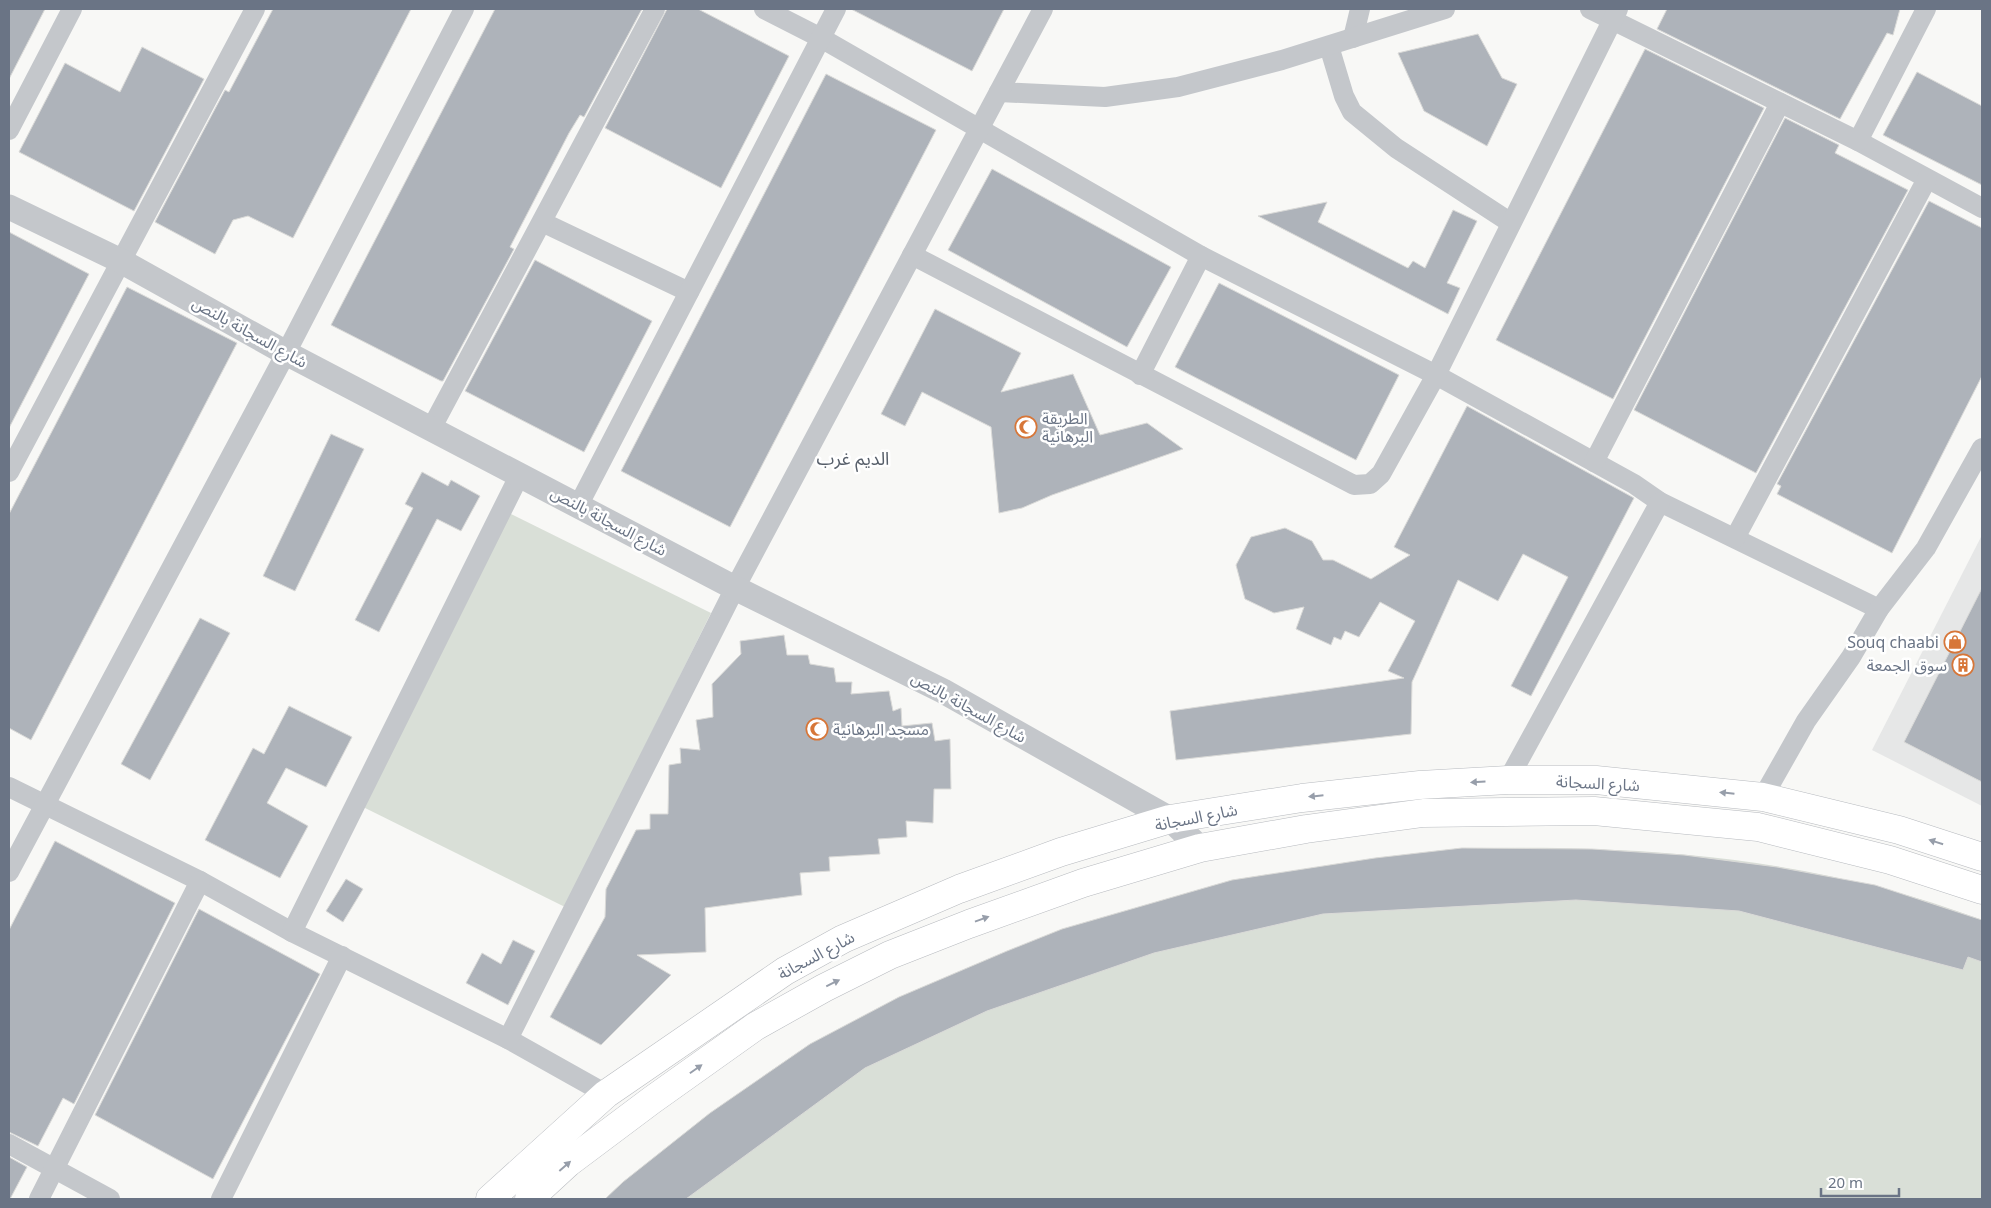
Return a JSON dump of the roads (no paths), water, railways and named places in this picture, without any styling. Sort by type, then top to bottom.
[{"type":"main road","name":"شارع السجانة","points":[[495,1193],[606,1094],[776,976],[843,939],[959,889],[1061,852],[1170,819],[1302,798],[1420,785],[1508,780],[1596,780],[1763,797],[1899,830],[1982,857]]},
{"type":"main road","name":"شارع السجانة","points":[[529,1199],[568,1163],[652,1100],[756,1026],[824,988],[890,955],[969,924],[1083,883],[1200,848],[1306,829],[1423,813],[1594,811],[1758,827],[1890,860],[1982,890]]},
{"type":"street","points":[[9,130],[72,9]]},
{"type":"street","points":[[9,472],[255,9]]},
{"type":"street","points":[[9,872],[286,352],[464,9]]},
{"type":"street","points":[[431,429],[655,9]]},
{"type":"street","points":[[764,9],[821,38],[979,131],[1201,256],[1436,375],[1594,462],[1660,502],[1879,610]]},
{"type":"street","points":[[578,506],[836,9]]},
{"type":"street","points":[[508,1040],[735,588],[1043,9]]},
{"type":"street","points":[[1353,38],[1360,9]]},
{"type":"street","points":[[998,92],[1104,97],[1154,92],[1213,79],[1446,9]]},
{"type":"street","points":[[1590,9],[1616,14],[1780,103],[1858,141],[1982,208]]},
{"type":"street","points":[[1858,141],[1926,9]]},
{"type":"street","points":[[912,255],[1354,485],[1370,484],[1381,474],[1436,375],[1616,14]]},
{"type":"street","points":[[1328,46],[1344,96],[1352,112],[1396,148],[1511,223]]},
{"type":"street","points":[[1594,462],[1780,103]]},
{"type":"street","points":[[1735,538],[1927,179]]},
{"type":"street","name":"شارع السجانة بالنص","points":[[9,207],[121,261],[286,352],[735,588],[943,691],[1170,819],[1200,848]]},
{"type":"street","points":[[542,222],[689,292]]},
{"type":"street","points":[[1140,375],[1201,256]]},
{"type":"street","points":[[1763,797],[1806,721],[1851,657],[1879,610],[1926,548],[1982,448]]},
{"type":"street","points":[[292,932],[520,474]]},
{"type":"street","points":[[1508,780],[1660,502]]},
{"type":"street","points":[[9,787],[200,881],[292,932],[508,1040],[606,1094]]},
{"type":"street","points":[[39,1199],[200,881]]},
{"type":"street","points":[[221,1199],[342,956]]},
{"type":"street","points":[[9,1144],[110,1199]]},
{"type":"place","name":"الطريقة البرهانية","points":[[1026,427]]},
{"type":"place","name":"Souq chaabi","points":[[1955,642]]},
{"type":"place","name":"سوق الجمعة","points":[[1963,665]]},
{"type":"place","name":"مسجد البرهانية","points":[[817,729]]},
{"type":"district","name":"الديم غرب","points":[[853,458]]}]
